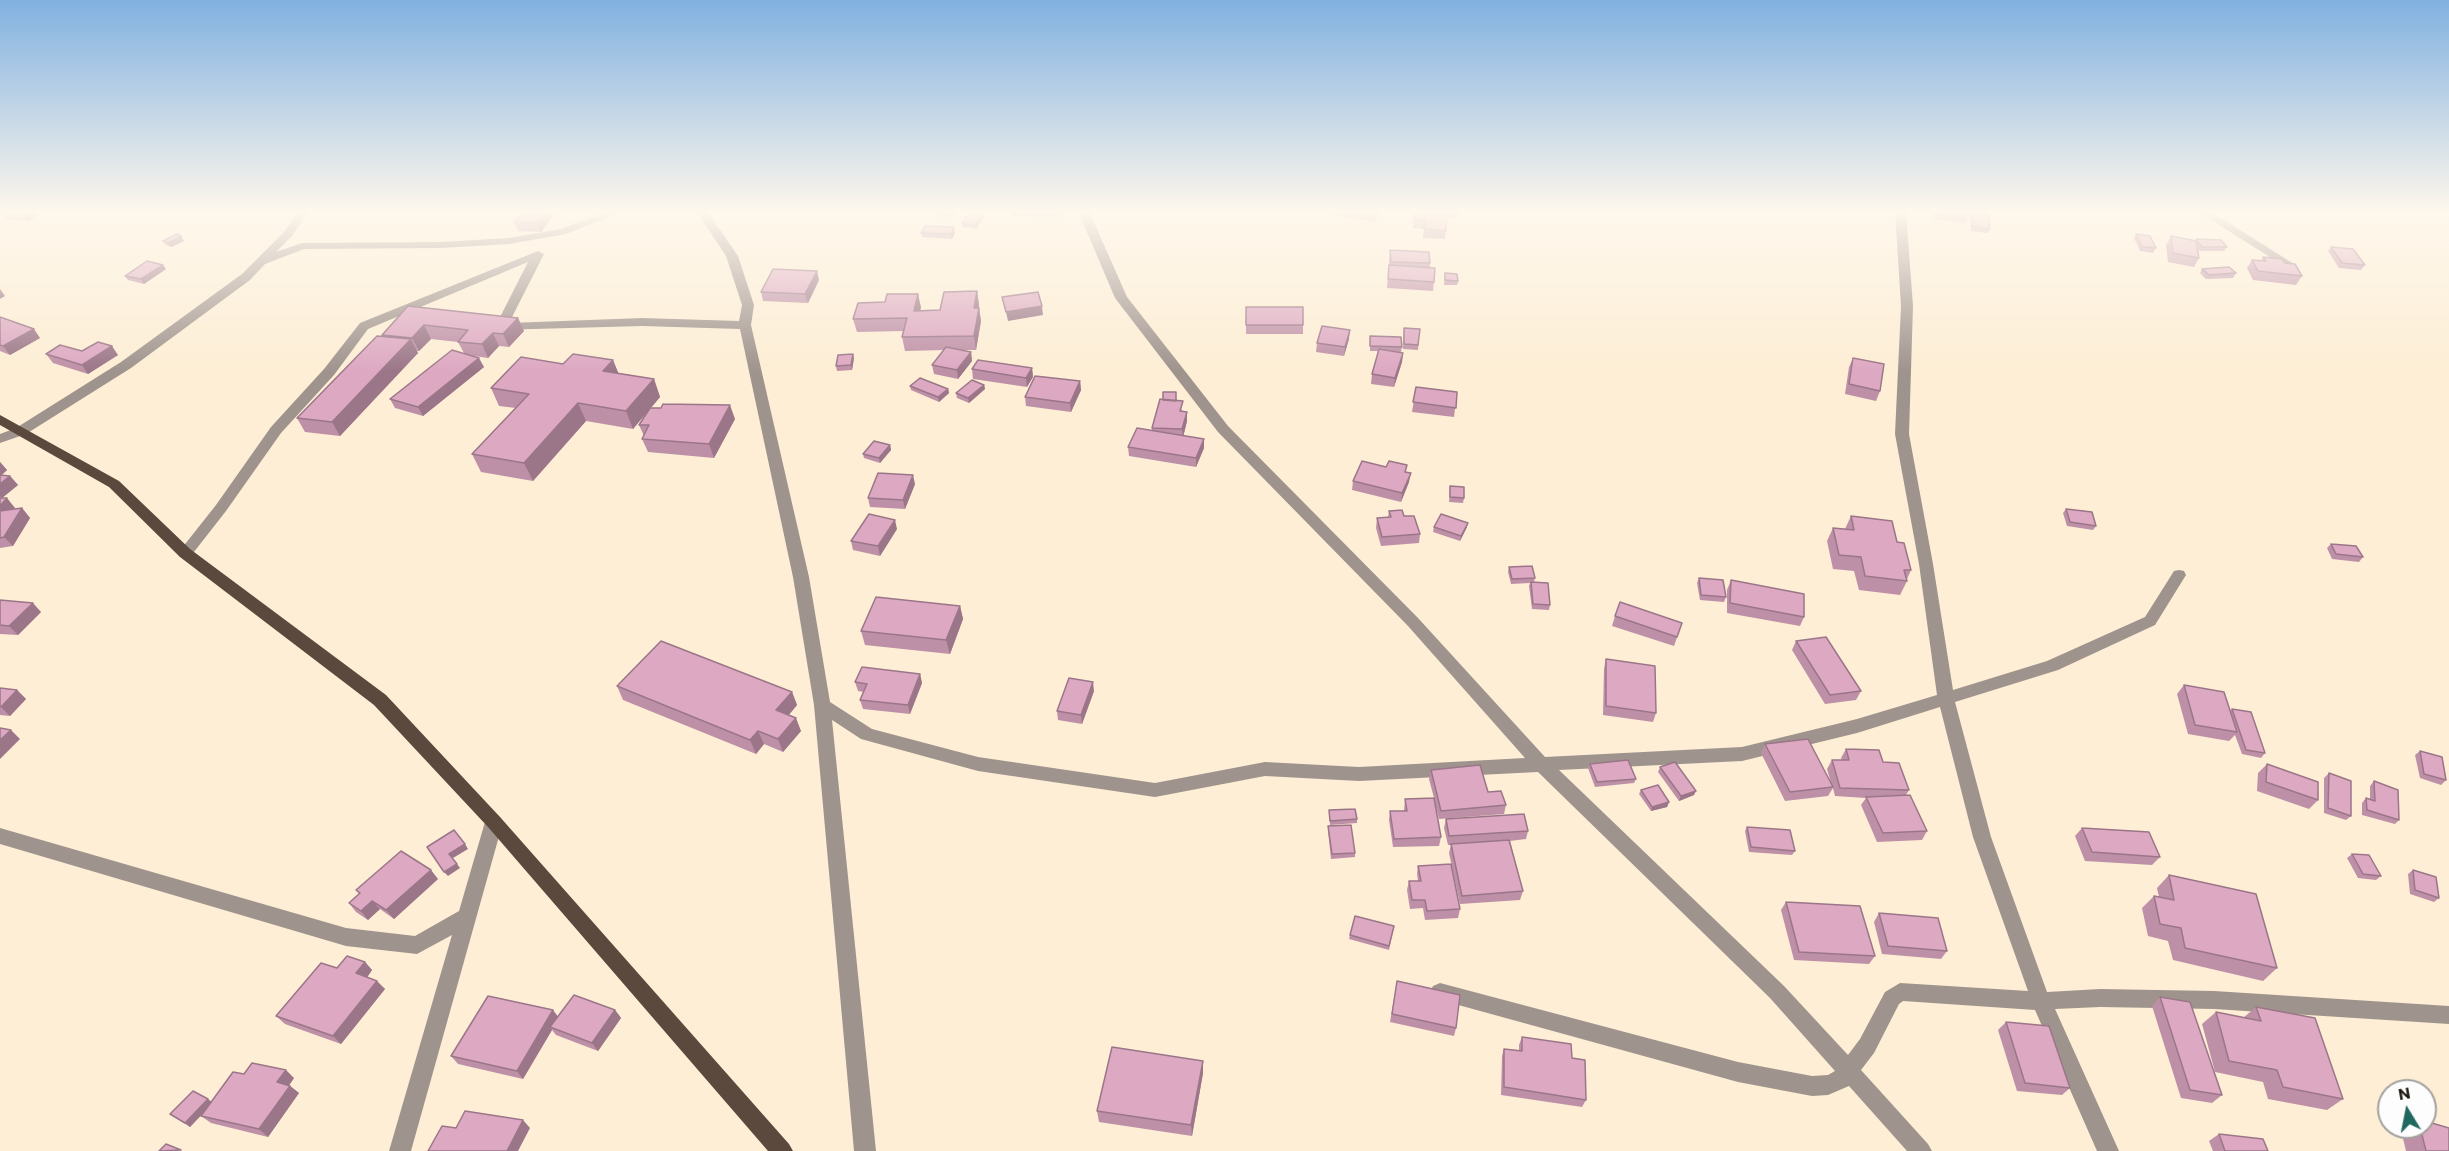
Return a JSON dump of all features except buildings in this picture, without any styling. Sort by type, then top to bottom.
[{"type":"main road","points":[[0,419],[114,484],[185,553],[380,700],[494,822],[782,1151]]},
{"type":"street","points":[[0,439],[21,431],[126,365],[246,277],[257,265]]},
{"type":"street","points":[[185,553],[221,508],[276,430],[329,372],[364,326],[512,265]]},
{"type":"street","points":[[533,265],[501,327],[642,322],[745,325]]},
{"type":"street","points":[[735,265],[748,305],[745,325],[801,577],[822,705],[865,1151]]},
{"type":"street","points":[[1106,265],[1121,298],[1223,429],[1413,622],[1539,763],[1777,992],[1921,1151]]},
{"type":"street","points":[[1904,265],[1907,306],[1902,434],[1926,564],[1946,698],[1982,837],[2041,1001],[2108,1151]]},
{"type":"street","points":[[822,705],[867,734],[967,761],[1155,790],[1265,770],[1359,774],[1742,754],[1857,726],[2052,666],[2150,621],[2179,575]]},
{"type":"street","points":[[400,1151],[494,822]]},
{"type":"street","points":[[0,836],[346,937],[417,945],[468,916]]},
{"type":"street","points":[[1431,990],[1738,1072],[1792,1083],[1828,1085],[1840,1081],[1848,1072],[1867,1046],[1892,998],[1900,992],[2041,1001],[2148,998],[2449,1015]]}]
